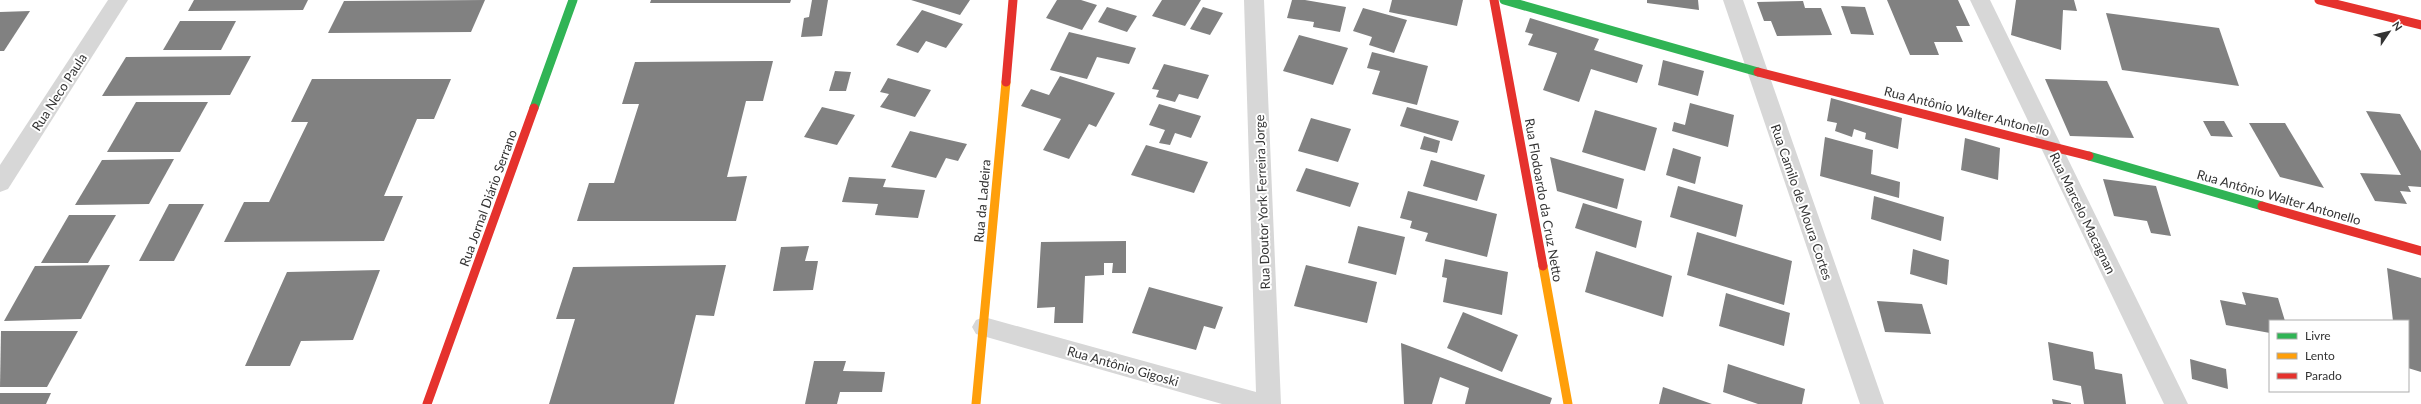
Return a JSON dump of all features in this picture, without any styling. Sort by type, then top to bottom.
[{"type":"street","name":"Rua Neco Paula","points":[[0,183],[118,0]]},
{"type":"street","name":"Rua Jornal Diário Serrano","points":[[427,404],[574,0]]},
{"type":"street","name":"Rua da Ladeira","points":[[976,404],[1013,0]]},
{"type":"street","name":"Rua Doutor York Ferreira Jorge","points":[[1254,0],[1270,404]]},
{"type":"street","name":"Rua Flodoardo da Cruz Netto","points":[[1494,0],[1568,404]]},
{"type":"street","name":"Rua Antônio Walter Antonello","points":[[1504,0],[1758,72],[2049,145],[2421,251]]},
{"type":"street","name":"Rua Camilo de Moura Cortes","points":[[1733,0],[1872,404]]},
{"type":"street","name":"Rua Marcelo Macagnan","points":[[1980,0],[2049,145],[2176,404]]},
{"type":"street","points":[[2319,0],[2421,25]]},
{"type":"street","name":"Rua Antônio Gigoski","points":[[984,327],[1261,404]]},
{"type":"building","points":[[194,0],[308,0],[303,10],[188,11]]},
{"type":"building","points":[[485,0],[471,32],[328,33],[344,1]]},
{"type":"building","points":[[651,0],[791,0],[790,3],[650,3]]},
{"type":"building","points":[[812,0],[828,0],[822,36],[801,37],[804,18],[809,17]]},
{"type":"building","points":[[911,0],[970,0],[960,15]]},
{"type":"building","points":[[1057,0],[1081,0],[1097,5],[1082,30],[1046,18]]},
{"type":"building","points":[[1162,0],[1201,0],[1185,26],[1152,16]]},
{"type":"building","points":[[1292,0],[1305,0],[1346,7],[1340,32],[1313,27],[1314,22],[1287,18]]},
{"type":"building","points":[[1392,0],[1463,0],[1457,26],[1389,12]]},
{"type":"building","points":[[1647,0],[1698,0],[1699,10],[1647,3]]},
{"type":"building","points":[[1887,0],[1958,0],[1970,26],[1956,26],[1963,42],[1934,42],[1939,55],[1910,55]]},
{"type":"building","points":[[2016,0],[2074,0],[2077,11],[2063,10],[2061,50],[2011,35]]},
{"type":"building","points":[[1803,1],[1805,8],[1821,8],[1832,35],[1777,36],[1771,21],[1764,21],[1757,2]]},
{"type":"building","points":[[1841,6],[1865,7],[1874,35],[1851,34]]},
{"type":"building","points":[[1107,7],[1137,16],[1127,32],[1098,22]]},
{"type":"building","points":[[1203,7],[1223,13],[1210,35],[1190,29]]},
{"type":"building","points":[[1363,8],[1407,20],[1394,53],[1369,45],[1372,37],[1353,31]]},
{"type":"building","points":[[922,10],[963,24],[946,48],[926,41],[918,53],[896,45]]},
{"type":"building","points":[[30,11],[4,51],[0,51],[0,12]]},
{"type":"building","points":[[2106,13],[2219,28],[2239,86],[2122,70]]},
{"type":"building","points":[[1530,18],[1599,39],[1594,50],[1643,65],[1637,83],[1591,69],[1579,102],[1543,90],[1557,53],[1528,45],[1533,34],[1525,32]]},
{"type":"building","points":[[180,21],[236,21],[221,50],[163,50]]},
{"type":"building","points":[[1069,32],[1136,48],[1129,64],[1097,57],[1087,79],[1050,70]]},
{"type":"building","points":[[1299,35],[1348,48],[1333,85],[1283,71]]},
{"type":"building","points":[[1372,52],[1428,66],[1417,105],[1372,94],[1380,71],[1367,68]]},
{"type":"building","points":[[251,56],[230,95],[102,96],[126,57]]},
{"type":"building","points":[[1663,60],[1704,71],[1698,96],[1658,85]]},
{"type":"building","points":[[773,61],[763,101],[746,101],[727,177],[747,176],[736,221],[577,221],[589,183],[614,183],[639,104],[622,104],[635,62]]},
{"type":"building","points":[[1164,64],[1209,75],[1198,99],[1179,94],[1175,102],[1156,97],[1159,90],[1152,89]]},
{"type":"building","points":[[835,71],[851,72],[846,91],[829,91]]},
{"type":"building","points":[[1060,76],[1115,93],[1096,127],[1089,124],[1069,159],[1043,150],[1061,119],[1021,106],[1031,89],[1049,95]]},
{"type":"building","points":[[888,78],[931,90],[915,117],[880,107],[889,94],[880,92]]},
{"type":"building","points":[[312,79],[451,79],[434,119],[417,119],[384,196],[403,196],[384,241],[224,242],[244,202],[269,202],[308,122],[291,122]]},
{"type":"building","points":[[2045,79],[2107,81],[2134,138],[2070,136]]},
{"type":"building","points":[[1831,98],[1902,118],[1898,149],[1865,139],[1866,133],[1854,129],[1852,137],[1835,131],[1837,123],[1827,121]]},
{"type":"building","points":[[136,102],[208,102],[180,152],[107,152]]},
{"type":"building","points":[[1690,103],[1734,115],[1728,147],[1672,131],[1674,122],[1685,125]]},
{"type":"building","points":[[1159,104],[1201,116],[1191,138],[1175,133],[1170,145],[1159,143],[1165,130],[1149,125]]},
{"type":"building","points":[[822,107],[855,115],[837,145],[804,137]]},
{"type":"building","points":[[1407,107],[1459,121],[1452,141],[1400,126]]},
{"type":"building","points":[[1595,110],[1657,128],[1645,171],[1582,152]]},
{"type":"building","points":[[2366,111],[2400,114],[2421,151],[2421,187],[2408,186],[2411,192],[2400,191],[2407,204],[2375,201],[2360,173],[2401,175]]},
{"type":"building","points":[[1311,118],[1351,129],[1338,162],[1298,151]]},
{"type":"building","points":[[2203,121],[2224,121],[2233,137],[2211,136]]},
{"type":"building","points":[[2249,123],[2285,123],[2324,188],[2280,177]]},
{"type":"building","points":[[910,131],[967,144],[958,161],[946,158],[936,178],[891,167]]},
{"type":"building","points":[[1424,136],[1440,141],[1437,153],[1420,149]]},
{"type":"building","points":[[1825,137],[1873,150],[1871,174],[1900,182],[1899,198],[1820,176]]},
{"type":"building","points":[[1965,138],[2000,148],[1998,180],[1961,170]]},
{"type":"building","points":[[1146,145],[1208,162],[1194,193],[1131,175]]},
{"type":"building","points":[[1673,148],[1701,157],[1695,184],[1666,175]]},
{"type":"building","points":[[1550,157],[1624,179],[1617,209],[1557,191]]},
{"type":"building","points":[[174,159],[149,204],[75,205],[102,160]]},
{"type":"building","points":[[1431,160],[1485,175],[1477,201],[1423,186]]},
{"type":"building","points":[[1306,168],[1359,183],[1350,207],[1296,191]]},
{"type":"building","points":[[849,177],[886,179],[883,187],[925,190],[918,218],[875,215],[878,204],[842,202]]},
{"type":"building","points":[[2103,179],[2156,186],[2171,236],[2151,233],[2147,221],[2114,216]]},
{"type":"building","points":[[1678,186],[1743,205],[1736,237],[1670,217]]},
{"type":"building","points":[[1408,191],[1497,214],[1487,257],[1425,241],[1428,233],[1410,228],[1412,221],[1400,218]]},
{"type":"building","points":[[1874,196],[1944,217],[1941,241],[1871,219]]},
{"type":"building","points":[[1583,203],[1642,221],[1636,248],[1575,228]]},
{"type":"building","points":[[169,204],[204,204],[174,261],[139,261]]},
{"type":"building","points":[[69,215],[116,215],[88,263],[41,263]]},
{"type":"building","points":[[1358,226],[1405,237],[1396,275],[1348,263]]},
{"type":"building","points":[[1697,232],[1792,261],[1784,305],[1687,275]]},
{"type":"building","points":[[1126,241],[1126,273],[1112,273],[1113,263],[1104,263],[1104,275],[1085,276],[1083,323],[1054,323],[1055,307],[1037,308],[1041,242]]},
{"type":"building","points":[[809,246],[805,261],[818,261],[813,290],[773,291],[781,247]]},
{"type":"building","points":[[1913,249],[1949,260],[1947,285],[1910,274]]},
{"type":"building","points":[[1596,251],[1672,276],[1663,317],[1585,292]]},
{"type":"building","points":[[1445,259],[1508,272],[1502,315],[1443,302],[1447,278],[1442,277]]},
{"type":"building","points":[[110,265],[81,319],[4,321],[35,266]]},
{"type":"building","points":[[726,265],[714,316],[696,315],[674,404],[549,404],[575,319],[556,319],[573,267]]},
{"type":"building","points":[[1306,265],[1377,282],[1367,323],[1294,306]]},
{"type":"building","points":[[2387,268],[2421,278],[2421,372],[2409,368],[2409,320],[2393,320]]},
{"type":"building","points":[[380,270],[353,340],[301,341],[290,366],[245,366],[287,272]]},
{"type":"building","points":[[1149,287],[1223,307],[1215,329],[1204,326],[1196,350],[1132,333]]},
{"type":"building","points":[[2242,292],[2278,298],[2285,320],[2269,320],[2269,333],[2226,325],[2220,300],[2246,305]]},
{"type":"building","points":[[1726,293],[1790,313],[1784,346],[1719,326]]},
{"type":"building","points":[[1877,301],[1922,304],[1931,334],[1885,332]]},
{"type":"building","points":[[1463,312],[1518,335],[1502,372],[1447,348]]},
{"type":"building","points":[[1,331],[78,331],[47,387],[0,387]]},
{"type":"building","points":[[2048,342],[2093,352],[2095,369],[2122,374],[2126,404],[2084,404],[2081,386],[2053,380]]},
{"type":"building","points":[[1401,343],[1552,398],[1550,404],[1465,404],[1469,388],[1440,377],[1432,404],[1404,404]]},
{"type":"building","points":[[2190,359],[2226,369],[2228,389],[2192,379]]},
{"type":"building","points":[[814,361],[846,361],[843,371],[885,372],[882,392],[840,392],[837,404],[805,404]]},
{"type":"building","points":[[1728,364],[1805,389],[1802,404],[1758,404],[1723,392]]},
{"type":"building","points":[[1663,387],[1712,404],[1659,404]]},
{"type":"building","points":[[0,393],[51,393],[46,404],[0,404]]},
{"type":"building","points":[[2052,399],[2071,403],[2071,404],[2053,404]]},
{"type":"traffic: fast","points":[[534,108],[573,0]]},
{"type":"traffic: fast","points":[[1504,0],[1758,72]]},
{"type":"traffic: fast","points":[[2089,156],[2262,206]]},
{"type":"traffic: slow","points":[[976,404],[1006,82]]},
{"type":"traffic: slow","points":[[1543,266],[1568,404]]},
{"type":"traffic: jam","points":[[1006,82],[1013,0]]},
{"type":"traffic: jam","points":[[1494,0],[1543,266]]},
{"type":"traffic: jam","points":[[2319,0],[2421,25]]},
{"type":"traffic: jam","points":[[1758,72],[2089,156]]},
{"type":"traffic: jam","points":[[427,404],[534,108]]},
{"type":"traffic: jam","points":[[2262,206],[2421,251]]}]
